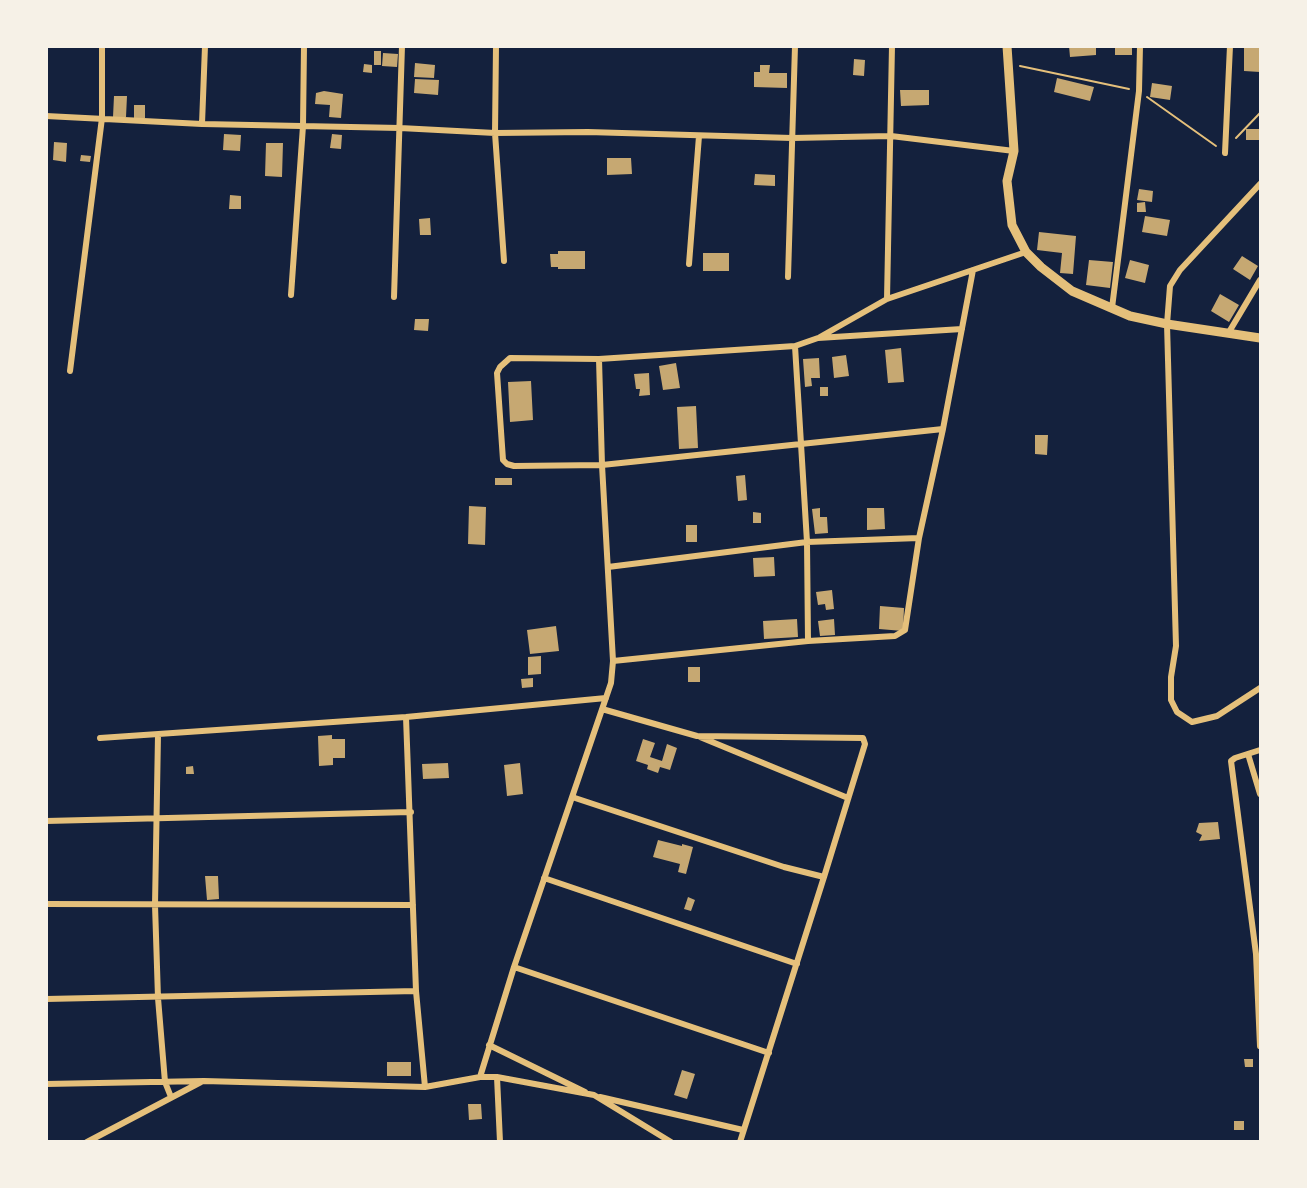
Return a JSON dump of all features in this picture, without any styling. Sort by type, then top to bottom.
[{"type":"street","points":[[70,371],[102,118],[102,46]]},
{"type":"street","points":[[202,124],[205,46]]},
{"type":"street","points":[[291,295],[303,126],[304,46]]},
{"type":"street","points":[[394,297],[402,46]]},
{"type":"street","points":[[496,46],[495,133],[504,261]]},
{"type":"street","points":[[788,277],[795,46]]},
{"type":"street","points":[[887,299],[892,46]]},
{"type":"street","points":[[1007,46],[1014,151],[1007,181],[1012,225],[1026,252],[1072,291],[1130,316],[1260,338]]},
{"type":"street","points":[[1112,308],[1139,91],[1140,46]]},
{"type":"street","points":[[1225,153],[1230,46]]},
{"type":"street","points":[[46,116],[202,124],[400,128],[495,133],[588,132],[792,138],[891,136],[1014,151]]},
{"type":"street","points":[[689,264],[699,136]]},
{"type":"street","points":[[1260,184],[1180,270],[1170,286],[1167,324],[1176,646],[1171,677],[1171,700],[1177,712],[1192,722],[1217,716],[1260,688]]},
{"type":"street","points":[[943,429],[602,465],[514,466],[507,464],[503,459],[497,373],[510,358],[599,359],[795,346],[818,338],[887,299],[1026,252]]},
{"type":"street","points":[[613,661],[901,634],[908,622],[919,538],[943,429],[972,270]]},
{"type":"street","points":[[1229,332],[1260,280]]},
{"type":"street","points":[[818,338],[962,329]]},
{"type":"street","points":[[795,346],[807,542],[808,641]]},
{"type":"street","points":[[480,1077],[514,967],[611,683],[613,661],[602,465],[599,359]]},
{"type":"street","points":[[609,567],[807,542],[919,538]]},
{"type":"street","points":[[100,738],[406,717],[606,698]]},
{"type":"street","points":[[602,709],[697,736],[848,798]]},
{"type":"street","points":[[406,717],[416,991],[425,1087]]},
{"type":"street","points":[[158,735],[155,819],[158,998],[165,1082],[171,1097]]},
{"type":"street","points":[[697,736],[860,737],[865,744],[740,1142]]},
{"type":"street","points":[[1260,750],[1231,761],[1258,954],[1260,1046]]},
{"type":"street","points":[[1248,754],[1260,794]]},
{"type":"street","points":[[572,797],[784,867],[824,877]]},
{"type":"street","points":[[46,821],[411,812]]},
{"type":"street","points":[[544,878],[797,964]]},
{"type":"street","points":[[46,904],[413,905]]},
{"type":"street","points":[[514,967],[769,1053]]},
{"type":"street","points":[[46,999],[416,991]]},
{"type":"street","points":[[489,1045],[594,1095],[671,1142]]},
{"type":"street","points":[[46,1084],[204,1081],[425,1087],[480,1077],[497,1077],[594,1095],[743,1130]]},
{"type":"street","points":[[497,1077],[500,1142]]},
{"type":"street","points":[[87,1142],[204,1081]]},
{"type":"building","points":[[1069,46],[1096,46],[1096,55],[1070,57]]},
{"type":"building","points":[[1115,46],[1132,46],[1132,55],[1115,55]]},
{"type":"building","points":[[1244,46],[1260,46],[1260,72],[1244,71]]},
{"type":"building","points":[[374,51],[381,51],[381,65],[374,65]]},
{"type":"building","points":[[383,53],[398,54],[397,67],[382,66]]},
{"type":"building","points":[[854,59],[865,60],[864,76],[853,75]]},
{"type":"building","points":[[415,63],[435,65],[434,78],[414,77]]},
{"type":"building","points":[[364,64],[372,65],[372,73],[363,72]]},
{"type":"building","points":[[760,65],[770,65],[769,73],[787,73],[787,88],[754,87],[754,72],[760,72]]},
{"type":"building","points":[[1057,78],[1094,87],[1090,101],[1054,92]]},
{"type":"building","points":[[415,79],[439,80],[438,95],[414,93]]},
{"type":"building","points":[[1152,83],[1172,86],[1170,100],[1150,97]]},
{"type":"building","points":[[900,90],[929,90],[929,105],[901,106]]},
{"type":"building","points":[[324,91],[343,94],[341,118],[329,117],[330,105],[315,104],[316,93]]},
{"type":"building","points":[[114,96],[127,96],[126,117],[113,117]]},
{"type":"building","points":[[134,105],[145,105],[145,118],[134,118]]},
{"type":"building","points":[[1246,129],[1260,129],[1260,140],[1246,140]]},
{"type":"building","points":[[224,134],[241,135],[240,151],[223,150]]},
{"type":"building","points":[[332,134],[342,135],[341,149],[330,148]]},
{"type":"building","points":[[54,142],[67,143],[66,162],[53,160]]},
{"type":"building","points":[[266,143],[283,143],[282,177],[265,176]]},
{"type":"building","points":[[81,155],[91,156],[90,162],[80,161]]},
{"type":"building","points":[[607,158],[631,158],[632,174],[607,175]]},
{"type":"building","points":[[755,174],[775,175],[775,186],[754,185]]},
{"type":"building","points":[[1139,189],[1153,191],[1152,202],[1137,200]]},
{"type":"building","points":[[230,195],[241,196],[241,209],[229,209]]},
{"type":"building","points":[[1145,202],[1146,212],[1137,212],[1137,203]]},
{"type":"building","points":[[1145,216],[1170,220],[1167,236],[1142,232]]},
{"type":"building","points":[[430,218],[431,235],[420,235],[419,219]]},
{"type":"building","points":[[1039,232],[1076,236],[1073,274],[1060,273],[1062,253],[1037,250]]},
{"type":"building","points":[[558,251],[585,251],[585,269],[551,267],[550,254],[558,254]]},
{"type":"building","points":[[703,253],[729,253],[729,271],[703,271]]},
{"type":"building","points":[[1242,256],[1258,266],[1250,280],[1233,269]]},
{"type":"building","points":[[1089,260],[1113,262],[1110,288],[1086,285]]},
{"type":"building","points":[[1130,260],[1149,265],[1145,283],[1125,278]]},
{"type":"building","points":[[1220,294],[1239,305],[1229,322],[1211,311]]},
{"type":"building","points":[[415,319],[429,319],[428,331],[414,330]]},
{"type":"building","points":[[901,348],[904,382],[888,383],[885,350]]},
{"type":"building","points":[[846,355],[849,376],[834,378],[832,357]]},
{"type":"building","points":[[819,358],[820,378],[811,378],[812,386],[805,387],[803,359]]},
{"type":"building","points":[[676,363],[680,388],[663,390],[659,366]]},
{"type":"building","points":[[649,373],[650,395],[639,396],[640,389],[636,389],[634,374]]},
{"type":"building","points":[[531,381],[533,420],[510,422],[508,382]]},
{"type":"building","points":[[820,387],[828,387],[828,396],[820,396]]},
{"type":"building","points":[[696,406],[698,448],[679,449],[677,407]]},
{"type":"building","points":[[1035,435],[1048,435],[1047,455],[1035,454]]},
{"type":"building","points":[[745,475],[747,500],[738,501],[736,476]]},
{"type":"building","points":[[495,478],[512,478],[512,485],[495,485]]},
{"type":"building","points":[[469,506],[486,507],[485,545],[468,544]]},
{"type":"building","points":[[820,508],[820,517],[827,517],[828,533],[815,534],[812,509]]},
{"type":"building","points":[[867,508],[884,508],[885,529],[867,530]]},
{"type":"building","points":[[753,512],[761,513],[761,523],[753,523]]},
{"type":"building","points":[[686,525],[697,525],[697,542],[686,542]]},
{"type":"building","points":[[774,557],[775,576],[754,577],[753,558]]},
{"type":"building","points":[[832,590],[834,609],[826,610],[825,604],[818,605],[816,592]]},
{"type":"building","points":[[880,606],[904,608],[903,631],[879,629]]},
{"type":"building","points":[[797,619],[798,637],[764,639],[763,621]]},
{"type":"building","points":[[834,619],[835,635],[820,636],[818,621]]},
{"type":"building","points":[[556,626],[559,651],[530,654],[527,630]]},
{"type":"building","points":[[541,656],[541,674],[528,675],[528,657]]},
{"type":"building","points":[[688,667],[700,667],[700,682],[688,682]]},
{"type":"building","points":[[533,678],[533,687],[522,688],[521,679]]},
{"type":"building","points":[[332,735],[332,739],[345,739],[345,758],[333,758],[333,765],[319,766],[318,736]]},
{"type":"building","points":[[643,739],[655,743],[650,757],[662,761],[667,744],[677,748],[670,770],[660,767],[658,773],[647,769],[648,765],[636,761]]},
{"type":"building","points":[[448,763],[449,778],[423,779],[422,764]]},
{"type":"building","points":[[520,763],[523,794],[507,796],[504,765]]},
{"type":"building","points":[[193,766],[194,774],[186,774],[186,767]]},
{"type":"building","points":[[1218,822],[1220,839],[1199,841],[1202,835],[1196,832],[1199,823]]},
{"type":"building","points":[[658,840],[693,847],[686,874],[678,872],[680,864],[653,857]]},
{"type":"building","points":[[205,876],[218,876],[219,899],[207,900]]},
{"type":"building","points":[[688,897],[695,900],[691,911],[684,909]]},
{"type":"building","points":[[1244,1059],[1253,1059],[1253,1067],[1245,1067]]},
{"type":"building","points":[[387,1062],[411,1062],[411,1076],[387,1076]]},
{"type":"building","points":[[682,1070],[695,1074],[687,1099],[674,1095]]},
{"type":"building","points":[[468,1104],[481,1104],[482,1119],[469,1120]]},
{"type":"building","points":[[1234,1121],[1244,1121],[1244,1130],[1234,1130]]}]
